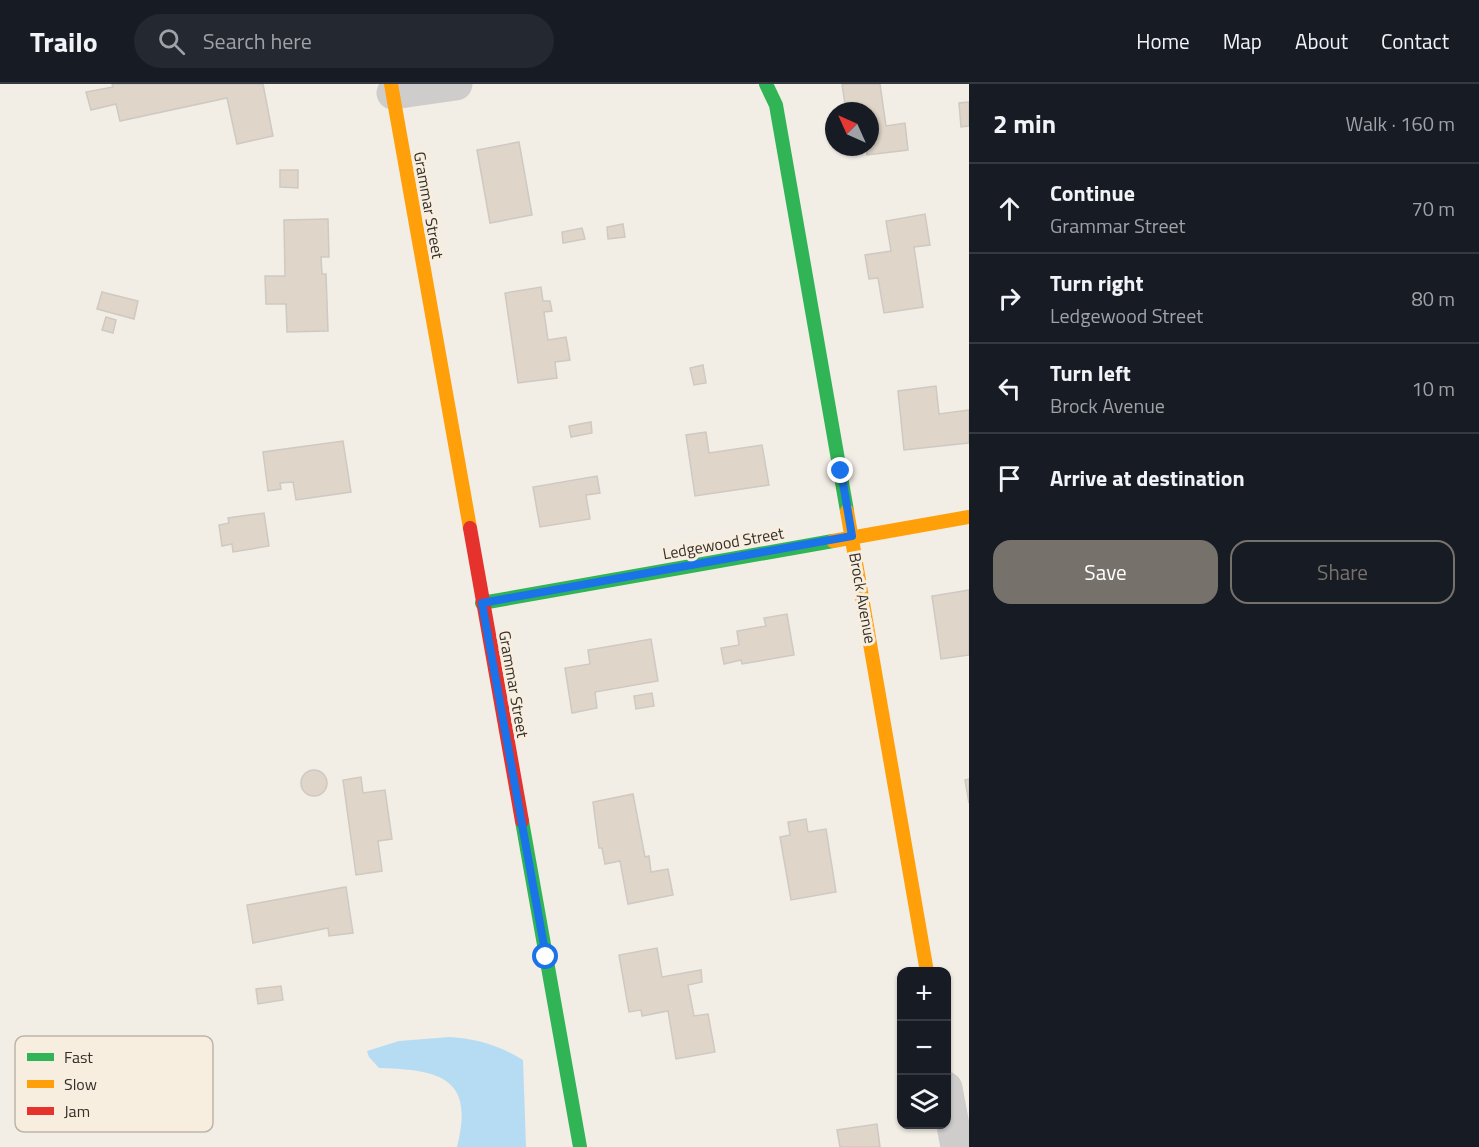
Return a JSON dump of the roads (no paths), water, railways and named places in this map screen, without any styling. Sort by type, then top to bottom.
[{"type":"street","points":[[392,89],[456,84]]},
{"type":"street","name":"Brock Avenue","points":[[766,84],[776,105],[926,967]]},
{"type":"street","name":"Grammar Street","points":[[392,89],[580,1147]]},
{"type":"street","name":"Ledgewood Street","points":[[482,603],[969,517]]},
{"type":"street","points":[[951,1115],[957,1147]]},
{"type":"water","points":[[450,1037],[488,1044],[523,1060],[526,1147],[457,1147],[461,1124],[461,1105],[456,1092],[448,1082],[435,1075],[419,1071],[379,1068],[369,1057],[367,1051],[399,1041]]}]
